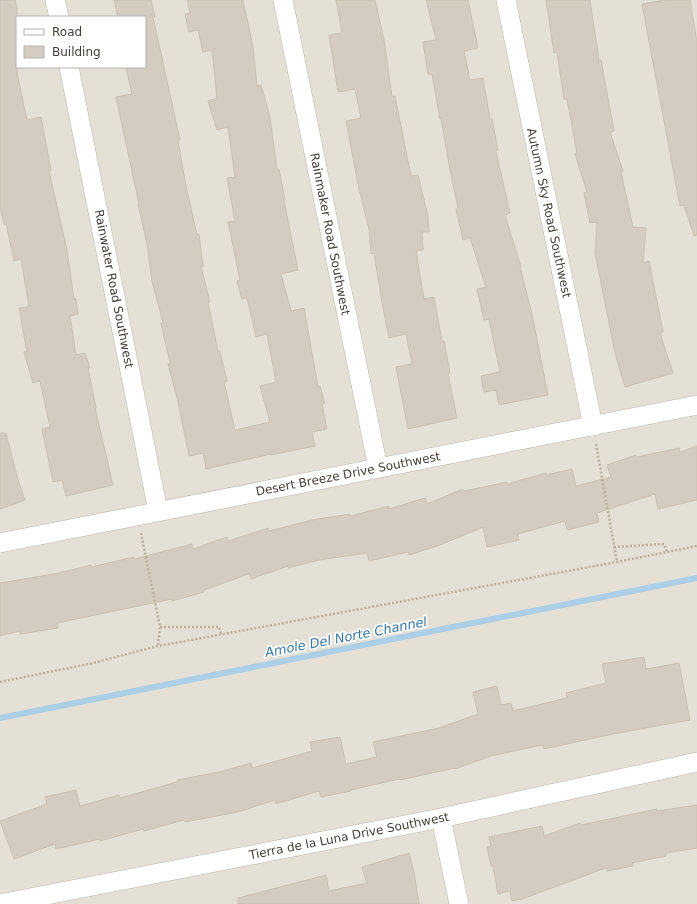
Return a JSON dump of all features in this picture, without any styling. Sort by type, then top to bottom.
[{"type":"street","points":[[56,0],[59,16]]},
{"type":"street","name":"Rainmaker Road Southwest","points":[[283,0],[378,468]]},
{"type":"street","name":"Autumn Sky Road Southwest","points":[[506,0],[593,426]]},
{"type":"street","name":"Rainwater Road Southwest","points":[[69,68],[158,511]]},
{"type":"street","name":"Desert Breeze Drive Southwest","points":[[0,543],[593,426],[697,404]]},
{"type":"street","name":"Tierra de la Luna Drive Southwest","points":[[0,904],[441,818],[697,762]]},
{"type":"street","points":[[441,818],[459,904]]},
{"type":"path","points":[[593,426],[617,562]]},
{"type":"path","points":[[138,515],[160,627],[158,646]]},
{"type":"path","points":[[614,547],[664,544],[668,552]]},
{"type":"path","points":[[0,682],[89,664],[158,646],[697,546]]},
{"type":"path","points":[[160,627],[219,627],[221,634]]},
{"type":"shaded area","points":[[0,0],[697,0],[697,904],[0,904]]},
{"type":"building","points":[[0,0],[15,0],[17,8],[17,73],[27,120],[41,117],[51,170],[49,171],[67,250],[74,299],[76,299],[78,314],[70,316],[76,355],[85,353],[90,368],[88,368],[95,408],[113,485],[66,496],[62,480],[53,482],[42,429],[50,427],[40,381],[33,383],[24,352],[27,352],[19,308],[29,307],[21,259],[14,261],[6,224],[4,224],[0,207]]},
{"type":"building","points":[[114,0],[151,0],[155,17],[153,17],[180,140],[178,141],[186,186],[197,235],[199,234],[203,266],[201,267],[210,302],[208,302],[218,351],[220,351],[227,381],[224,382],[235,430],[270,422],[260,386],[276,382],[267,334],[256,337],[247,298],[242,299],[237,281],[240,280],[228,222],[235,221],[227,178],[235,177],[228,127],[217,130],[208,101],[217,98],[212,50],[203,52],[198,30],[189,32],[185,14],[190,13],[187,0],[243,0],[253,47],[257,86],[261,85],[270,117],[277,169],[279,169],[298,270],[281,274],[291,311],[304,308],[318,387],[320,386],[325,403],[322,404],[327,429],[312,432],[315,446],[271,454],[206,469],[203,453],[189,456],[178,402],[168,364],[170,363],[161,323],[163,323],[152,281],[147,244],[116,97],[132,94],[126,68],[146,68],[146,16],[118,16]]},
{"type":"building","points":[[336,0],[375,0],[384,40],[392,97],[395,96],[411,176],[418,175],[428,216],[429,232],[422,232],[423,250],[416,250],[424,299],[434,297],[442,341],[444,341],[450,373],[448,374],[457,418],[408,429],[396,367],[412,364],[406,334],[389,338],[374,253],[371,254],[369,229],[359,189],[346,121],[361,118],[355,89],[338,92],[329,35],[342,33]]},
{"type":"building","points":[[426,0],[468,0],[478,48],[464,51],[470,80],[483,78],[490,119],[492,119],[498,150],[496,151],[510,213],[505,215],[521,267],[548,395],[499,405],[496,390],[484,392],[481,376],[500,372],[489,319],[484,320],[477,289],[486,287],[470,238],[463,240],[432,74],[428,74],[423,42],[436,40]]},
{"type":"building","points":[[546,0],[590,0],[599,60],[601,60],[614,131],[610,132],[623,171],[621,172],[633,227],[646,228],[643,263],[649,261],[663,332],[660,333],[673,373],[625,387],[615,353],[595,253],[597,222],[590,223],[584,193],[587,192],[575,154],[577,153],[567,99],[564,99],[557,52],[554,53]]},
{"type":"building","points":[[665,0],[690,0],[697,42],[697,235],[694,236],[684,205],[680,206],[642,4]]},
{"type":"building","points":[[0,433],[6,433],[18,480],[25,500],[0,509]]},
{"type":"building","points":[[697,446],[697,500],[658,509],[655,494],[597,513],[599,522],[567,530],[565,521],[518,534],[519,540],[487,547],[483,527],[440,545],[409,555],[408,552],[369,561],[367,553],[319,560],[288,568],[288,566],[251,579],[249,574],[204,590],[204,592],[172,601],[172,599],[57,623],[58,628],[20,634],[20,631],[0,636],[0,583],[59,573],[91,565],[91,567],[134,557],[135,559],[192,544],[193,549],[227,537],[228,541],[268,528],[269,531],[312,520],[350,514],[350,516],[389,506],[389,509],[425,498],[427,504],[463,489],[464,491],[507,482],[507,484],[546,473],[546,475],[572,469],[576,486],[611,477],[607,465],[636,455],[637,457],[679,448],[680,452]]},
{"type":"building","points":[[644,657],[646,669],[679,663],[690,720],[613,734],[544,749],[542,745],[491,756],[455,769],[399,779],[321,797],[319,791],[276,804],[275,800],[238,812],[185,822],[184,820],[144,831],[143,829],[100,841],[100,839],[56,849],[55,844],[14,859],[0,821],[47,804],[45,797],[76,790],[80,806],[119,795],[120,798],[177,782],[177,780],[219,772],[251,763],[252,768],[312,751],[310,742],[340,737],[346,764],[377,757],[373,742],[439,728],[478,714],[473,692],[497,686],[501,705],[511,703],[513,711],[567,698],[566,693],[606,683],[602,664]]},
{"type":"building","points":[[697,805],[697,848],[666,853],[666,856],[632,863],[633,866],[607,871],[606,868],[522,899],[512,901],[510,891],[498,894],[493,866],[491,866],[487,847],[491,846],[489,837],[542,826],[544,836],[580,823],[581,825],[657,809],[657,811]]},
{"type":"building","points":[[409,853],[414,872],[419,904],[238,904],[238,898],[326,875],[329,891],[367,883],[362,867]]},
{"type":"waterway","name":"Amole Del Norte Channel","points":[[0,718],[697,578]]}]
